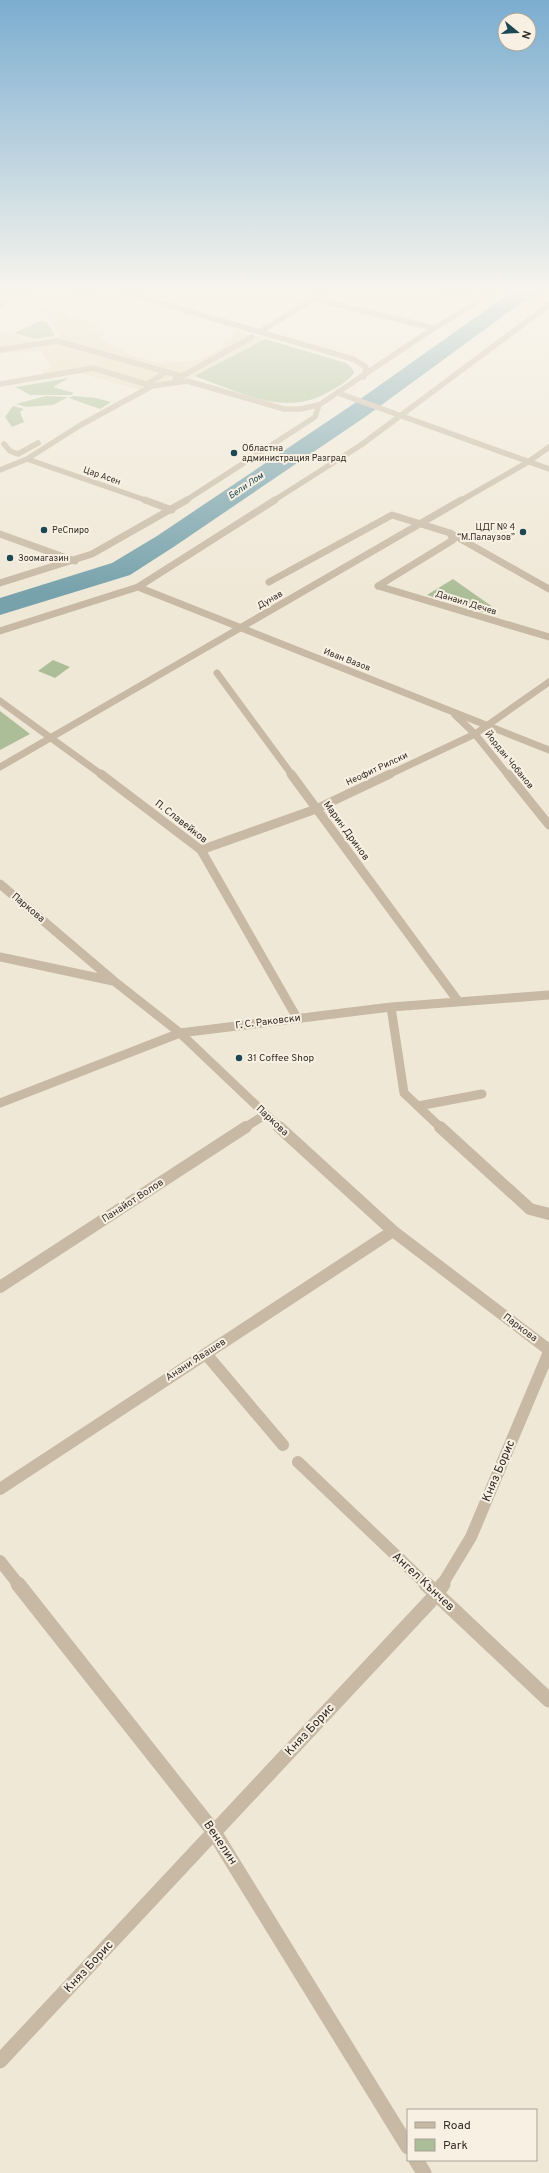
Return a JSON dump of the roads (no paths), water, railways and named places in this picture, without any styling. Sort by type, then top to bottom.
[{"type":"street","points":[[2,445],[10,451],[18,454],[140,390]]},
{"type":"street","points":[[0,470],[27,459],[79,426],[141,390]]},
{"type":"street","points":[[221,390],[284,408],[300,409],[319,405],[342,390]]},
{"type":"street","points":[[0,631],[138,587],[286,495],[361,445],[433,390]]},
{"type":"street","points":[[338,393],[549,469]]},
{"type":"street","points":[[0,583],[75,561],[92,554],[172,510],[315,417],[319,405]]},
{"type":"street","points":[[2,445],[13,457],[16,463]]},
{"type":"street","name":"Дунав","points":[[0,767],[238,628],[528,462],[549,446]]},
{"type":"street","name":"Цар Асен","points":[[27,459],[172,510]]},
{"type":"street","points":[[269,582],[392,515],[422,523],[450,533],[549,589]]},
{"type":"street","name":"Данаил Дечев","points":[[450,533],[454,540],[378,586],[549,637]]},
{"type":"street","points":[[0,534],[75,561]]},
{"type":"street","name":"Иван Вазов","points":[[138,587],[238,628],[549,750]]},
{"type":"street","name":"Марин Дринов","points":[[217,673],[458,1001]]},
{"type":"street","name":"Неофит Рилски","points":[[202,850],[316,809],[475,734],[549,682]]},
{"type":"street","name":"П. Славейков","points":[[0,701],[52,737],[202,850],[297,1018]]},
{"type":"street","name":"Йордан Чобанов","points":[[451,711],[475,734],[549,824]]},
{"type":"street","name":"Паркова","points":[[0,884],[114,981],[180,1033],[265,1115],[393,1231],[549,1351]]},
{"type":"street","points":[[0,957],[114,981]]},
{"type":"street","name":"Г. С. Раковски","points":[[0,1103],[180,1033],[390,1007],[549,995]]},
{"type":"street","points":[[390,1007],[404,1093],[530,1209],[549,1214]]},
{"type":"street","points":[[418,1106],[482,1094]]},
{"type":"street","name":"Панайот Волов","points":[[0,1287],[265,1115]]},
{"type":"street","name":"Анани Явашев","points":[[0,1489],[393,1231]]},
{"type":"street","name":"Княз Борис","points":[[0,2061],[436,1595],[471,1537],[549,1351]]},
{"type":"street","points":[[206,1354],[283,1445]]},
{"type":"street","name":"Ангел Кънчев","points":[[298,1462],[436,1595],[549,1700]]},
{"type":"street","name":"Венелин","points":[[0,1561],[214,1832],[407,2145]]},
{"type":"street","points":[[417,2161],[424,2173]]},
{"type":"waterway","name":"Бели Лом","points":[[0,607],[121,569],[166,541],[387,390]]},
{"type":"place","name":"Областна администрация Разград","points":[[234,453]]},
{"type":"place","name":"РеСпиро","points":[[44,530]]},
{"type":"place","name":"ЦДГ № 4 “М.Палаузов”","points":[[523,532]]},
{"type":"place","name":"Зоомагазин","points":[[10,558]]},
{"type":"place","name":"31 Coffee Shop","points":[[239,1058]]}]
